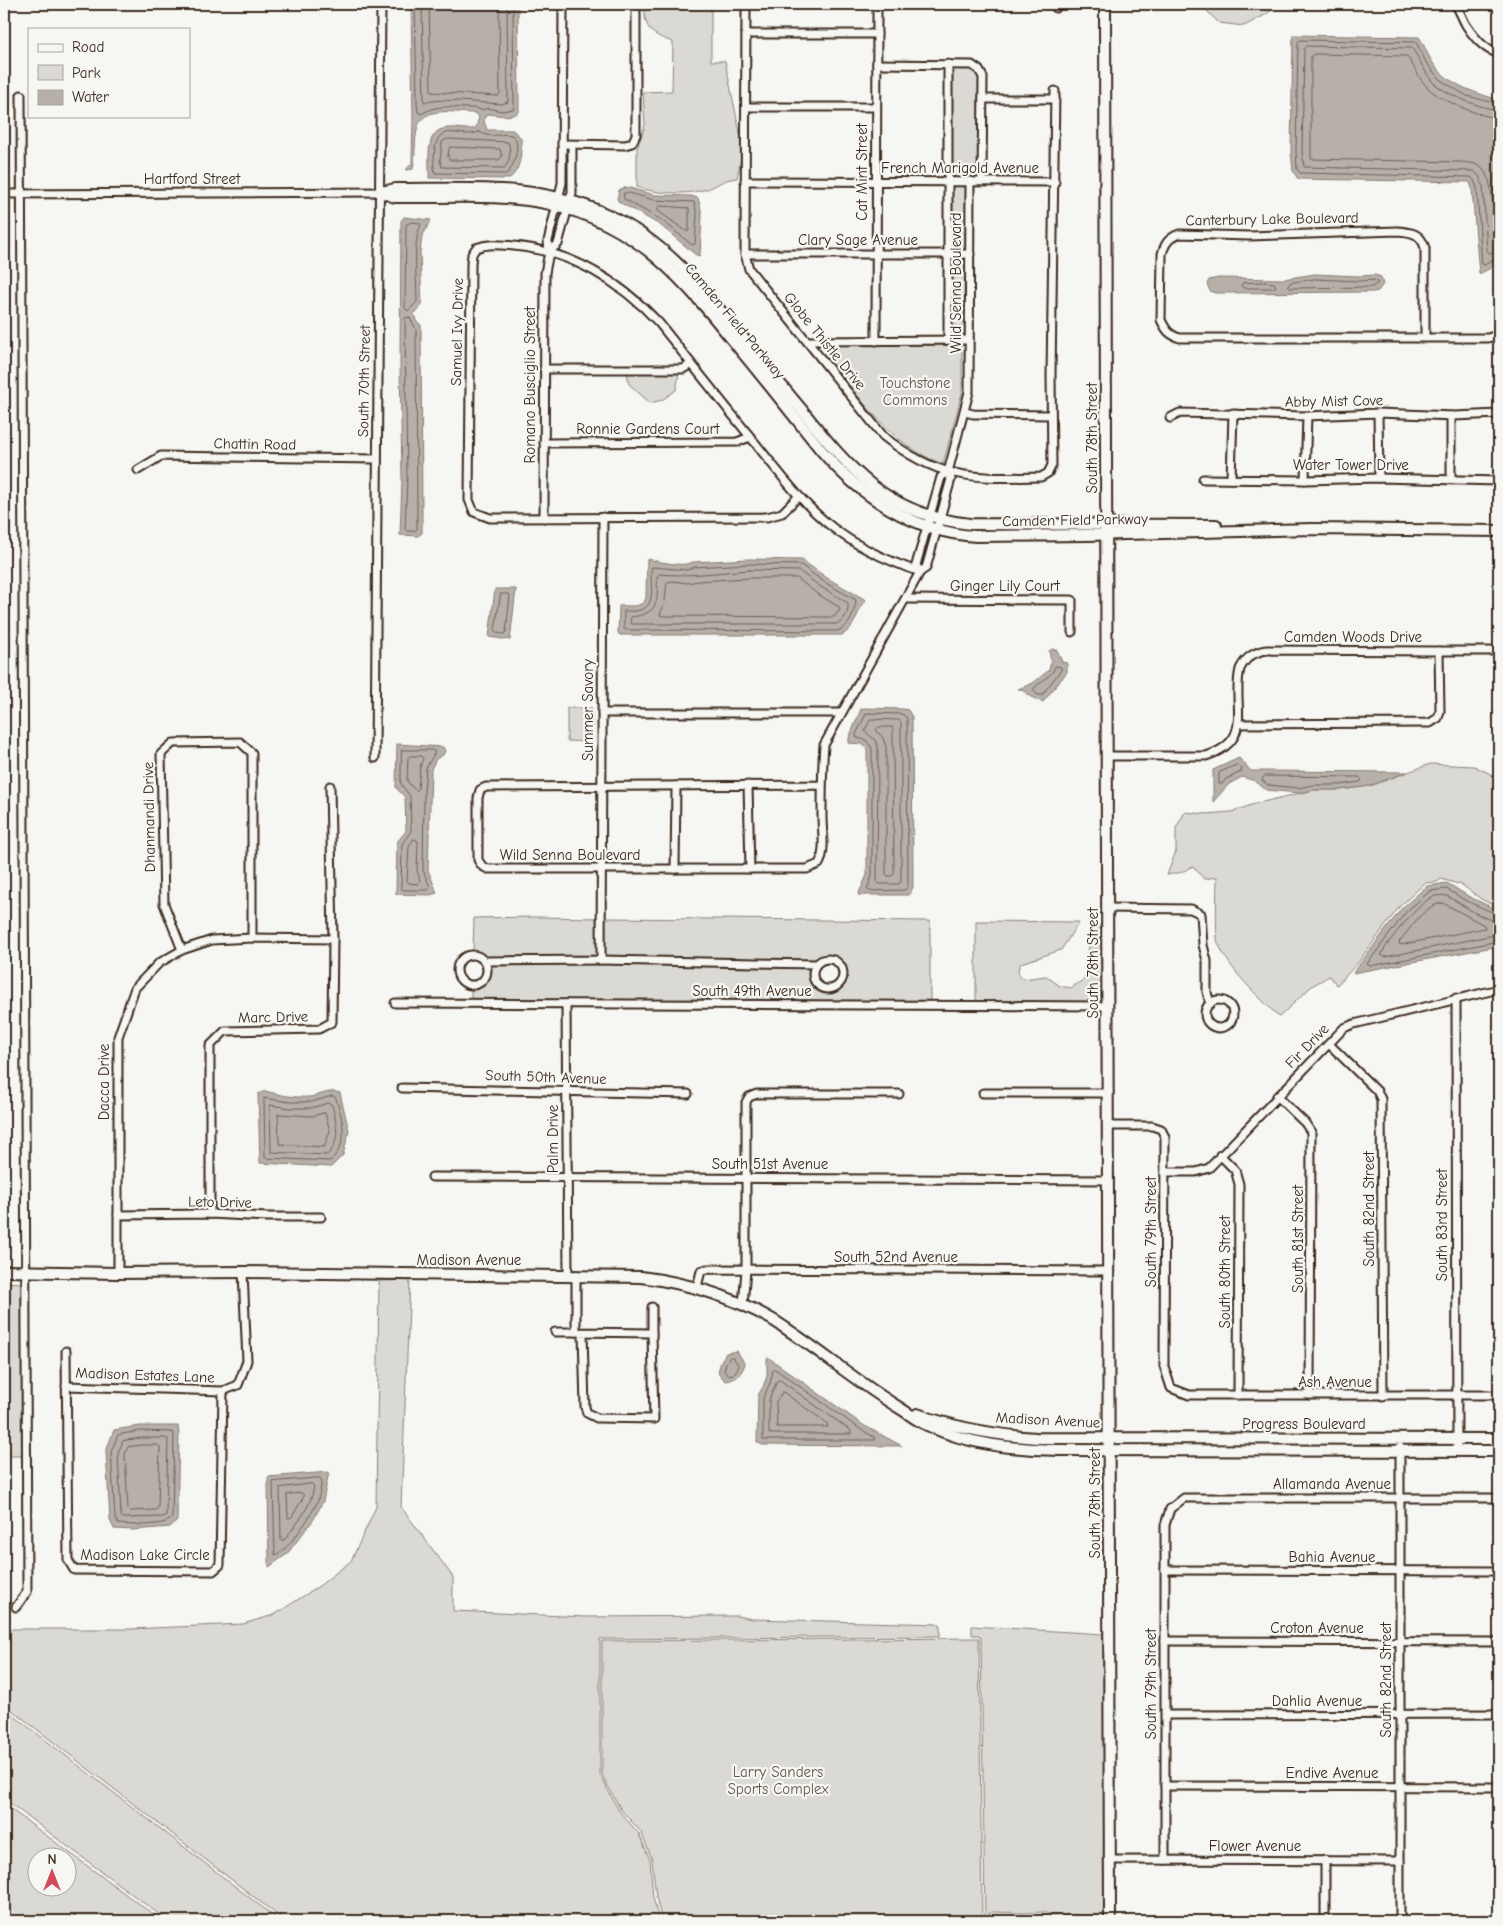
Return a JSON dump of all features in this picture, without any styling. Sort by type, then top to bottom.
[{"type":"street","name":"South 70th Street","points":[[375,758],[381,4]]},
{"type":"street","name":"Romano Busciglio Street","points":[[563,4],[563,203]]},
{"type":"street","points":[[562,144],[625,145],[632,142],[636,135],[636,4]]},
{"type":"street","name":"Globe Thistle Drive","points":[[746,4],[746,254],[749,269],[883,436],[910,456],[948,472],[978,477],[1041,477],[1048,473],[1052,464],[1055,91]]},
{"type":"street","name":"Cat Mint Street","points":[[876,341],[878,4]]},
{"type":"street","name":"South 78th Street","points":[[1105,4],[1110,1921]]},
{"type":"street","points":[[1455,4],[1465,24],[1480,42],[1496,53],[1499,53]]},
{"type":"street","points":[[746,34],[877,34]]},
{"type":"street","points":[[877,64],[972,64],[979,70],[983,78],[984,99],[982,181]]},
{"type":"street","name":"Wild Senna Boulevard","points":[[948,64],[948,340]]},
{"type":"street","points":[[16,1607],[27,1592],[23,194],[21,95]]},
{"type":"street","points":[[984,99],[1055,99]]},
{"type":"street","points":[[746,107],[876,107]]},
{"type":"street","name":"Romano Busciglio Street","points":[[544,518],[545,273],[549,252],[548,241],[563,203],[573,186],[572,145]]},
{"type":"street","name":"French Marigold Avenue","points":[[746,181],[1055,182]]},
{"type":"street","name":"Wild Senna Boulevard","points":[[822,786],[486,787],[480,790],[478,798],[478,860],[482,866],[488,869],[807,869],[819,864],[822,856],[824,746],[920,572],[916,565],[951,479],[948,472],[969,392],[970,181]]},
{"type":"street","name":"Camden Field Parkway","points":[[381,192],[396,189],[506,189],[596,210],[647,237],[679,263],[709,296],[850,468],[886,496],[934,522],[1107,530],[1247,526],[1312,530],[1499,530]]},
{"type":"street","name":"Hartford Street","points":[[4,194],[381,192]]},
{"type":"street","name":"Canterbury Lake Boulevard","points":[[1425,337],[1425,248],[1423,240],[1417,234],[1397,231],[1249,236],[1179,234],[1170,238],[1164,247],[1162,254],[1161,320],[1165,329],[1172,336],[1180,338],[1488,338],[1499,332]]},
{"type":"street","name":"Samuel Ivy Drive","points":[[799,496],[782,513],[767,517],[490,518],[480,516],[474,512],[469,500],[471,264],[472,254],[476,248],[494,244],[549,252],[582,265],[616,284],[651,314],[799,496],[823,520],[851,541],[890,561],[920,572]]},
{"type":"street","name":"Clary Sage Avenue","points":[[746,254],[970,254]]},
{"type":"street","points":[[807,341],[970,340]]},
{"type":"street","points":[[544,370],[683,368],[691,364]]},
{"type":"street","points":[[965,412],[973,414],[1051,414]]},
{"type":"street","name":"Abby Mist Cove","points":[[1170,418],[1180,413],[1307,416],[1378,413],[1451,416],[1499,414]]},
{"type":"street","points":[[1231,479],[1233,413]]},
{"type":"street","points":[[1378,413],[1379,478]]},
{"type":"street","points":[[1305,480],[1307,416]]},
{"type":"street","points":[[1451,416],[1451,480]]},
{"type":"street","name":"Ronnie Gardens Court","points":[[544,443],[737,442],[750,437]]},
{"type":"street","name":"Chattin Road","points":[[138,470],[161,456],[377,459]]},
{"type":"street","name":"Water Tower Drive","points":[[1203,479],[1305,480],[1379,478],[1499,480]]},
{"type":"street","name":"Summer Savory","points":[[601,960],[603,517]]},
{"type":"street","name":"Ginger Lily Court","points":[[906,599],[1072,600],[1072,632]]},
{"type":"street","name":"Camden Woods Drive","points":[[1106,756],[1206,756],[1220,752],[1230,744],[1236,735],[1240,668],[1256,652],[1267,650],[1440,651],[1440,711],[1438,718],[1430,723],[1238,724]]},
{"type":"street","points":[[1440,651],[1499,651]]},
{"type":"street","points":[[602,713],[841,713]]},
{"type":"street","name":"Dhanmandi Drive","points":[[182,950],[164,904],[161,754],[173,743],[240,742],[252,753],[252,938]]},
{"type":"street","name":"Marc Drive","points":[[210,1214],[210,1046],[225,1031],[320,1029],[332,1022],[333,939],[330,786]]},
{"type":"street","points":[[675,869],[676,786]]},
{"type":"street","points":[[748,786],[750,869]]},
{"type":"street","points":[[1107,908],[1191,909],[1201,914],[1203,945],[1207,961],[1207,992],[1210,1004]]},
{"type":"street","name":"Dacca Drive","points":[[118,1273],[118,1037],[135,988],[159,963],[182,950],[212,940],[252,938],[333,939]]},
{"type":"street","points":[[484,961],[487,971],[484,980],[475,985],[461,981],[457,967],[462,959],[471,955],[484,961],[601,960],[816,964],[830,959],[839,963],[843,972],[841,982],[834,988],[829,989],[820,986],[814,979],[816,964]]},
{"type":"street","name":"Fir Drive","points":[[1165,1172],[1196,1172],[1209,1168],[1344,1028],[1456,998],[1499,989]]},
{"type":"street","name":"South 83rd Street","points":[[1456,998],[1457,1451]]},
{"type":"street","name":"South 49th Avenue","points":[[395,1002],[1108,1006]]},
{"type":"street","name":"Palm Drive","points":[[566,1004],[567,1176],[572,1275],[580,1332],[586,1411],[591,1417],[601,1419],[654,1419],[652,1333]]},
{"type":"street","name":"South 82nd Street","points":[[1329,1044],[1377,1091],[1381,1099],[1383,1111],[1383,1396]]},
{"type":"street","name":"South 50th Avenue","points":[[402,1088],[528,1089],[566,1092],[688,1094]]},
{"type":"street","points":[[982,1093],[1109,1093]]},
{"type":"street","points":[[744,1305],[746,1270],[746,1102],[749,1097],[757,1094],[899,1094]]},
{"type":"street","name":"South 81st Street","points":[[1277,1096],[1305,1123],[1311,1132],[1310,1395]]},
{"type":"street","name":"South 79th Street","points":[[1109,1126],[1152,1126],[1161,1130],[1165,1137],[1164,1366],[1171,1388]]},
{"type":"street","name":"South 80th Street","points":[[1220,1155],[1235,1170],[1239,1184],[1238,1395]]},
{"type":"street","name":"South 51st Avenue","points":[[432,1177],[567,1176],[1109,1180]]},
{"type":"street","name":"Leto Drive","points":[[118,1215],[210,1214],[320,1217]]},
{"type":"street","name":"South 52nd Avenue","points":[[697,1287],[701,1271],[704,1269],[1108,1271]]},
{"type":"street","name":"Madison Avenue","points":[[4,1272],[243,1272],[641,1277],[697,1287],[744,1305],[774,1321],[864,1386],[918,1421],[959,1437],[1000,1447],[1021,1449],[1110,1450]]},
{"type":"street","points":[[223,1391],[238,1386],[247,1361],[243,1272]]},
{"type":"street","points":[[555,1332],[652,1333],[652,1307]]},
{"type":"street","name":"Madison Lake Circle","points":[[66,1351],[68,1560],[74,1570],[213,1571],[220,1565],[223,1391]]},
{"type":"street","name":"Madison Estates Lane","points":[[66,1386],[223,1391]]},
{"type":"street","name":"Ash Avenue","points":[[1171,1388],[1189,1396],[1499,1396]]},
{"type":"street","name":"Madison Avenue","points":[[899,1408],[941,1422],[1005,1436],[1109,1439]]},
{"type":"street","name":"Progress Boulevard","points":[[1109,1439],[1499,1440]]},
{"type":"street","points":[[1254,1439],[1254,1450]]},
{"type":"street","name":"South 82nd Street","points":[[1400,1439],[1400,1921]]},
{"type":"street","name":"Progress Boulevard","points":[[1110,1450],[1499,1451]]},
{"type":"street","name":"Allamanda Avenue","points":[[1170,1509],[1184,1498],[1499,1498]]},
{"type":"street","name":"South 79th Street","points":[[1165,1860],[1165,1525],[1170,1509]]},
{"type":"street","name":"Bahia Avenue","points":[[1165,1570],[1499,1571]]},
{"type":"street","name":"Croton Avenue","points":[[1165,1641],[1499,1642]]},
{"type":"street","name":"Dahlia Avenue","points":[[1166,1715],[1499,1714]]},
{"type":"street","name":"Endive Avenue","points":[[1165,1786],[1499,1787]]},
{"type":"street","name":"Flower Avenue","points":[[1110,1860],[1400,1860]]},
{"type":"street","points":[[1325,1860],[1325,1921]]},
{"type":"green space","points":[[645,4],[711,4],[711,61],[725,61],[743,148],[737,178],[727,180],[704,190],[687,193],[670,193],[637,187],[637,149],[645,125],[643,92],[672,91],[673,42],[654,33],[647,25]]},
{"type":"green space","points":[[1200,4],[1280,4],[1265,15],[1244,26],[1219,23]]},
{"type":"green space","points":[[956,67],[970,68],[980,78],[979,176],[973,179],[956,178],[951,173],[951,72]]},
{"type":"green space","points":[[959,185],[967,187],[967,249],[964,251],[955,251],[951,245],[951,190]]},
{"type":"green space","points":[[956,258],[967,260],[966,332],[960,335],[954,333],[951,329],[951,263]]},
{"type":"green space","name":"Touchstone Commons","points":[[830,345],[957,345],[962,348],[962,393],[943,464],[924,456],[907,445],[877,418],[825,354],[826,348]]},
{"type":"green space","points":[[627,372],[678,372],[676,390],[662,400],[650,403],[629,384]]},
{"type":"green space","points":[[567,708],[592,708],[592,742],[567,741]]},
{"type":"green space","points":[[1430,764],[1474,766],[1499,778],[1499,908],[1481,899],[1462,885],[1441,879],[1437,882],[1425,883],[1400,906],[1357,964],[1337,985],[1329,976],[1312,986],[1279,1017],[1237,973],[1218,943],[1216,922],[1217,877],[1204,879],[1193,866],[1182,872],[1167,875],[1176,851],[1176,828],[1185,812],[1205,814],[1232,812],[1254,804],[1314,790],[1340,790],[1370,786]]},
{"type":"green space","points":[[474,918],[598,918],[598,956],[485,958],[473,952]]},
{"type":"green space","points":[[605,918],[930,921],[930,1002],[471,1000],[471,989],[480,987],[488,978],[489,965],[601,963],[811,967],[813,984],[817,989],[828,993],[836,991],[842,984],[845,974],[844,965],[840,958],[830,956],[815,960],[604,956]]},
{"type":"green space","points":[[976,921],[1079,922],[1061,950],[1021,963],[1018,969],[1023,979],[1046,976],[1060,986],[1071,988],[1083,980],[1085,976],[1091,930],[1097,925],[1104,925],[1105,1002],[976,1002]]},
{"type":"green space","points":[[410,1280],[401,1507],[453,1577],[453,1611],[586,1617],[737,1616],[752,1619],[940,1624],[940,1636],[600,1639],[600,1775],[619,1811],[639,1834],[650,1860],[653,1897],[659,1921],[285,1921],[4,1704],[4,1629],[130,1629],[243,1624],[274,1615],[319,1586],[351,1561],[376,1507],[379,1281]]},
{"type":"green space","points":[[4,1282],[22,1283],[23,1456],[4,1456]]},
{"type":"green space","points":[[972,1626],[1103,1634],[1105,1921],[1080,1921],[1077,1915],[1053,1916],[1044,1912],[992,1912],[987,1915],[987,1921],[985,1921],[981,1638],[979,1635],[972,1635]]},
{"type":"green space","name":"Larry Sanders Sports Complex","points":[[979,1638],[982,1921],[662,1921],[656,1897],[652,1859],[641,1832],[621,1810],[602,1775],[602,1641]]},
{"type":"green space","points":[[4,1708],[280,1921],[168,1921],[78,1854],[78,1848],[70,1848],[4,1799]]},
{"type":"green space","points":[[4,1804],[63,1848],[28,1848],[28,1898],[78,1898],[78,1859],[162,1921],[4,1921]]},
{"type":"water","points":[[411,4],[518,4],[519,112],[507,116],[486,114],[484,121],[487,130],[513,130],[521,138],[519,165],[509,179],[429,178],[430,147],[431,140],[435,134],[440,130],[448,128],[476,128],[479,117],[476,113],[442,112],[426,116],[420,122],[417,130],[413,169],[406,170],[412,163]]},
{"type":"water","points":[[1293,35],[1419,37],[1436,67],[1451,81],[1479,94],[1499,100],[1499,260],[1489,269],[1479,274],[1470,182],[1298,179],[1293,171],[1291,152]]},
{"type":"water","points":[[626,187],[655,195],[691,196],[698,198],[702,214],[700,256],[696,255],[660,225],[619,202],[617,199],[619,190]]},
{"type":"water","points":[[404,217],[431,220],[422,236],[420,253],[422,306],[414,313],[416,321],[421,325],[422,533],[418,536],[400,535],[402,479],[400,364],[401,221]]},
{"type":"water","points":[[1315,274],[1375,275],[1381,277],[1383,284],[1378,291],[1373,292],[1215,293],[1210,291],[1207,284],[1209,280],[1218,278],[1283,279]]},
{"type":"water","points":[[647,559],[670,564],[749,559],[802,560],[827,578],[866,600],[851,628],[842,635],[620,635],[618,633],[619,606],[638,605],[646,598]]},
{"type":"water","points":[[495,589],[516,589],[510,640],[489,637]]},
{"type":"water","points":[[1052,649],[1057,650],[1062,662],[1067,663],[1067,672],[1043,702],[1018,689],[1033,683],[1049,670],[1051,661],[1049,651]]},
{"type":"water","points":[[861,709],[903,709],[908,710],[912,717],[913,887],[909,895],[858,895],[867,875],[867,747],[863,744],[849,743],[849,738]]},
{"type":"water","points":[[397,744],[443,747],[445,751],[443,755],[436,759],[431,769],[428,870],[437,893],[430,895],[396,894],[397,842],[406,831],[405,797],[396,788]]},
{"type":"water","points":[[1239,758],[1251,771],[1407,772],[1370,786],[1340,790],[1314,790],[1299,793],[1266,790],[1255,781],[1242,777],[1229,784],[1213,802],[1213,770]]},
{"type":"water","points":[[1447,883],[1499,911],[1499,946],[1353,973],[1402,908],[1427,886]]},
{"type":"water","points":[[265,1091],[298,1097],[309,1097],[328,1092],[340,1093],[349,1131],[343,1155],[331,1167],[260,1163],[258,1094]]},
{"type":"water","points":[[737,1351],[745,1364],[738,1376],[725,1381],[718,1372],[721,1361],[726,1353]]},
{"type":"water","points":[[767,1358],[863,1425],[902,1446],[762,1445],[757,1442],[758,1395],[767,1376]]},
{"type":"water","points":[[140,1426],[178,1426],[177,1521],[170,1527],[133,1530],[114,1529],[110,1520],[106,1451],[114,1430]]},
{"type":"water","points":[[329,1472],[323,1501],[314,1519],[287,1554],[269,1567],[268,1477]]},
{"type":"water","points":[[992,1915],[1044,1915],[1058,1921],[990,1921]]}]
